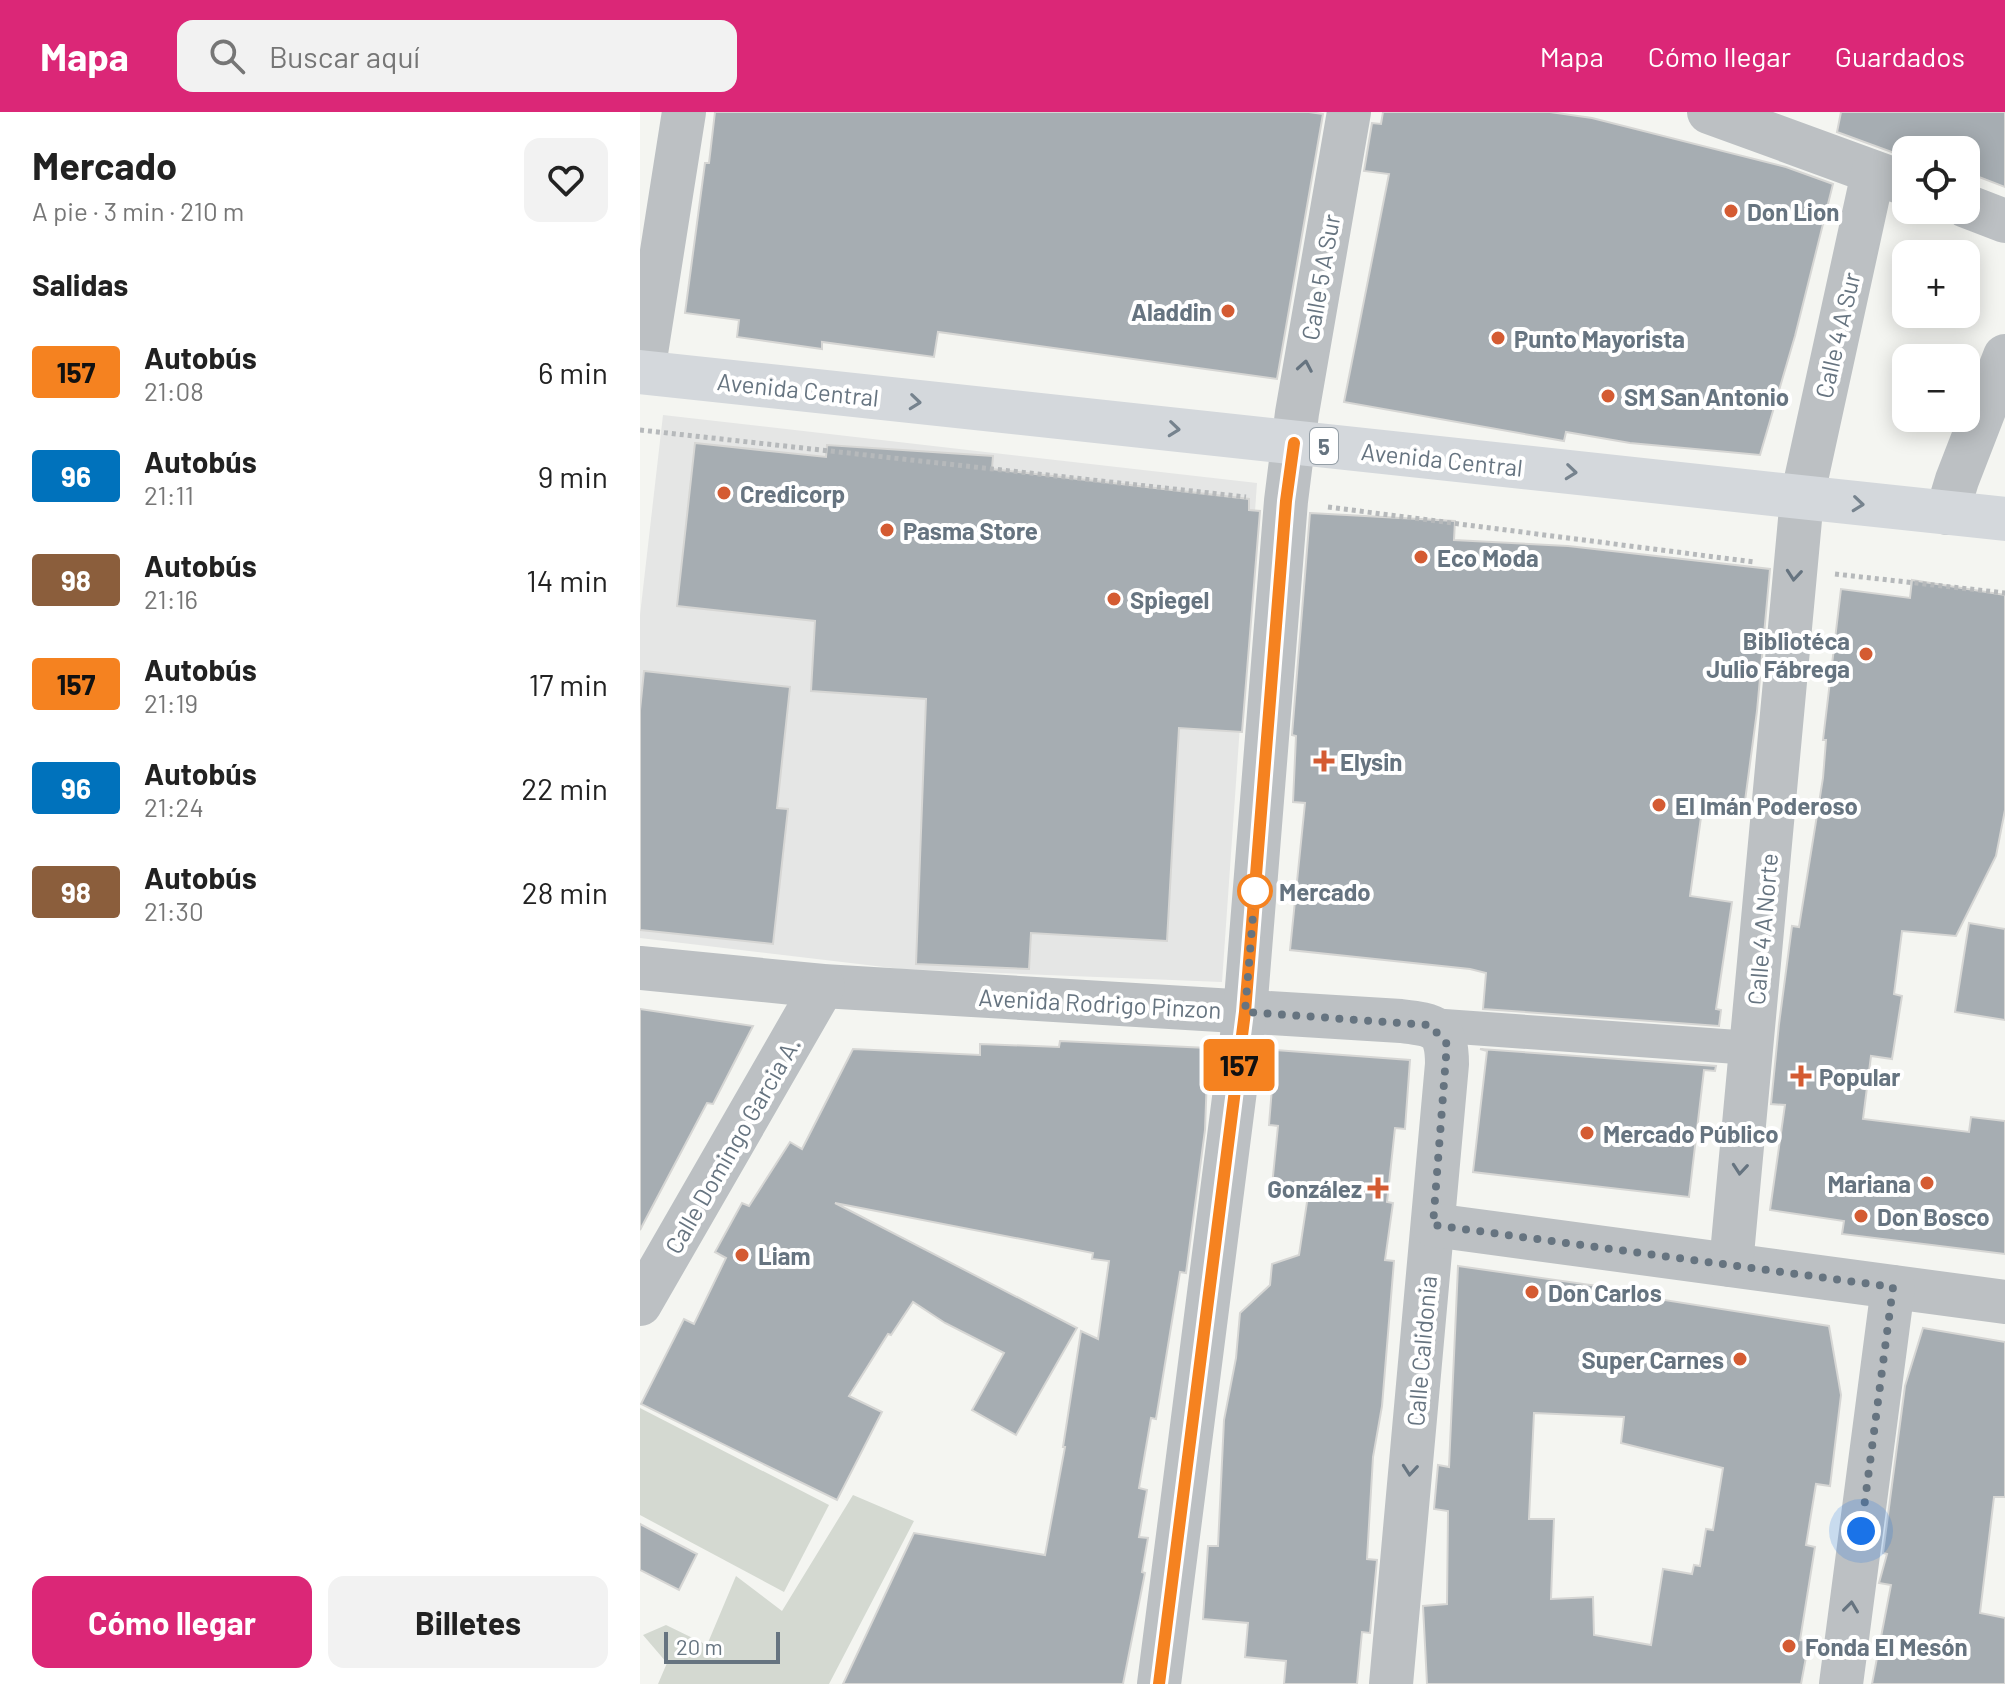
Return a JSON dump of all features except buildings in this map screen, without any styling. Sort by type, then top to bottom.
[{"type":"main road","name":"Avenida Central","points":[[641,372],[2005,519]]},
{"type":"street","points":[[641,372],[684,112]]},
{"type":"street","name":"Calle 5 A Sur","points":[[1159,1684],[1245,1012],[1286,501],[1349,112]]},
{"type":"street","points":[[1709,112],[1890,178]]},
{"type":"street","name":"Calle 4 A Sur","points":[[1802,498],[1890,178]]},
{"type":"street","points":[[1980,211],[2005,221]]},
{"type":"street","points":[[1947,513],[2005,356]]},
{"type":"street","name":"Calle 4 A Norte","points":[[1731,1265],[1802,498]]},
{"type":"street","name":"Avenida Rodrigo Pinzon","points":[[640,968],[823,986],[1751,1048]]},
{"type":"street","name":"Calle Domingo Garcia A.","points":[[640,1304],[823,986]]},
{"type":"street","name":"Calle Calidonia","points":[[1391,1684],[1447,1044],[1430,1025]]},
{"type":"street","points":[[1433,1225],[2005,1302]]},
{"type":"street","points":[[1841,1684],[1893,1287]]},
{"type":"shaded area","points":[[663,415],[1257,483],[1222,982],[901,969],[640,938],[640,615]]},
{"type":"shaded area","points":[[640,1408],[829,1505],[784,1592],[640,1515]]},
{"type":"shaded area","points":[[853,1495],[914,1521],[829,1684],[658,1684],[667,1663],[643,1635],[666,1625],[707,1645],[736,1576],[782,1611]]},
{"type":"bus line","name":"157","points":[[1159,1684],[1245,1012],[1286,501],[1294,443]]},
{"type":"place","name":"Don Lion","points":[[1731,211]]},
{"type":"place","name":"Aladdin","points":[[1228,311]]},
{"type":"place","name":"Punto Mayorista","points":[[1498,338]]},
{"type":"place","name":"SM San Antonio","points":[[1608,396]]},
{"type":"place","name":"Credicorp","points":[[724,493]]},
{"type":"place","name":"Pasma Store","points":[[887,530]]},
{"type":"place","name":"Eco Moda","points":[[1421,557]]},
{"type":"place","name":"Spiegel","points":[[1114,599]]},
{"type":"place","name":"Bibliotéca Julio Fábrega","points":[[1866,654]]},
{"type":"place","name":"Elysin","points":[[1324,761]]},
{"type":"place","name":"El Imán Poderoso","points":[[1659,805]]},
{"type":"place","name":"Mercado","points":[[1255,891]]},
{"type":"place","name":"Popular","points":[[1801,1076]]},
{"type":"place","name":"Mercado Público","points":[[1587,1133]]},
{"type":"place","name":"Mariana","points":[[1927,1183]]},
{"type":"place","name":"González","points":[[1378,1188]]},
{"type":"place","name":"Don Bosco","points":[[1861,1216]]},
{"type":"place","name":"Liam","points":[[742,1255]]},
{"type":"place","name":"Don Carlos","points":[[1532,1292]]},
{"type":"place","name":"Super Carnes","points":[[1740,1359]]},
{"type":"place","name":"Fonda El Mesón","points":[[1789,1646]]},
{"type":"route","points":[[1255,891],[1245,1012],[1430,1025],[1447,1044],[1433,1225],[1893,1287],[1861,1531]]}]
